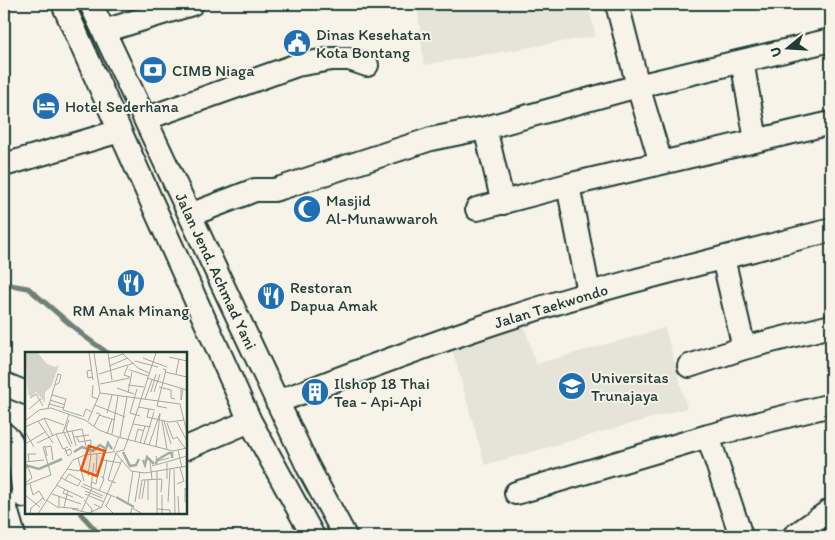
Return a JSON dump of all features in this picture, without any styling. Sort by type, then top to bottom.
[{"type":"street","name":"Jalan Jend. Achmad Yani","points":[[91,4],[308,467],[345,536]]},
{"type":"street","points":[[88,60],[108,41],[192,4]]},
{"type":"street","points":[[617,4],[638,86],[661,163]]},
{"type":"street","name":"Jalan Jend. Achmad Yani","points":[[72,6],[88,60],[250,421],[313,536]]},
{"type":"street","points":[[190,215],[255,190],[274,190],[431,139],[485,128],[638,86],[831,40]]},
{"type":"street","points":[[144,119],[297,65],[332,59],[349,59],[367,65]]},
{"type":"street","points":[[742,61],[756,140]]},
{"type":"street","points":[[477,209],[568,185],[831,123]]},
{"type":"street","points":[[485,128],[503,203]]},
{"type":"street","points":[[4,165],[120,130]]},
{"type":"street","points":[[568,185],[589,294]]},
{"type":"street","name":"Jalan Taekwondo","points":[[277,402],[395,357],[509,318],[589,294],[831,230]]},
{"type":"street","points":[[723,258],[744,348]]},
{"type":"street","points":[[690,366],[744,348],[831,326]]},
{"type":"street","points":[[4,384],[25,393]]},
{"type":"street","points":[[516,493],[708,436],[831,405]]},
{"type":"street","points":[[188,447],[250,421]]},
{"type":"street","points":[[4,434],[10,438],[16,450],[14,536]]},
{"type":"street","points":[[708,436],[741,536]]},
{"type":"street","points":[[794,536],[831,510]]},
{"type":"shaded area","points":[[417,4],[588,4],[596,36],[424,65]]},
{"type":"shaded area","name":"Universitas Trunajaya","points":[[523,321],[536,364],[665,328],[687,408],[485,465],[450,342]]},
{"type":"waterway","points":[[4,284],[28,288],[84,336],[106,352]]},
{"type":"waterway","points":[[82,515],[101,536]]},
{"type":"place","name":"Dinas Kesehatan Kota Bontang","points":[[297,43]]},
{"type":"place","name":"CIMB Niaga","points":[[153,70]]},
{"type":"place","name":"Hotel Sederhana","points":[[46,106]]},
{"type":"place","name":"Masjid Al-Munawwaroh","points":[[307,209]]},
{"type":"place","name":"RM Anak Minang","points":[[131,283]]},
{"type":"place","name":"Restoran Dapua Amak","points":[[271,296]]},
{"type":"place","name":"Universitas Trunajaya","points":[[572,386]]},
{"type":"place","name":"Ilshop 18 Thai Tea - Api-Api","points":[[315,392]]}]
